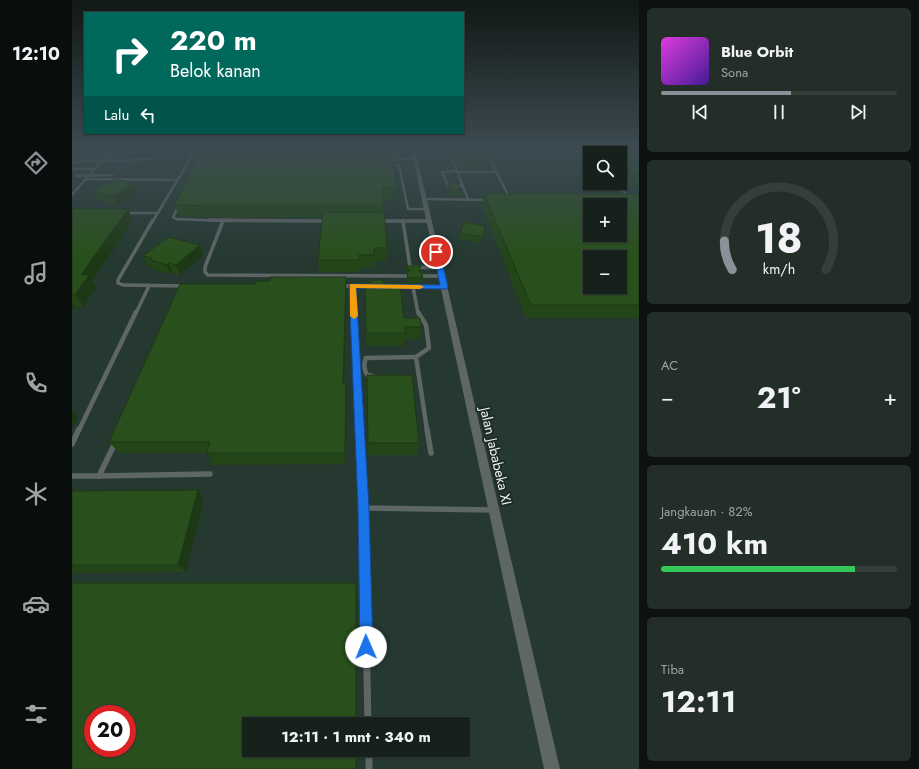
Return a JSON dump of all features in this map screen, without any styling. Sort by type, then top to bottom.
[{"type":"street","name":"Jalan Jababeka XI","points":[[421,185],[552,769]]},
{"type":"lane","points":[[72,194],[80,185]]},
{"type":"lane","points":[[173,185],[118,280],[118,283],[123,285],[194,286]]},
{"type":"lane","points":[[403,185],[408,209],[425,204],[468,200],[496,200]]},
{"type":"lane","points":[[448,185],[462,186],[468,200]]},
{"type":"lane","points":[[502,185],[510,200]]},
{"type":"lane","points":[[622,190],[630,199],[634,199]]},
{"type":"lane","points":[[503,200],[517,200]]},
{"type":"lane","points":[[181,202],[173,217],[174,218],[223,221],[333,221]]},
{"type":"lane","points":[[119,213],[158,213]]},
{"type":"lane","points":[[223,221],[205,267],[205,272],[208,275],[406,276]]},
{"type":"lane","points":[[372,221],[429,221]]},
{"type":"lane","points":[[402,221],[410,267],[441,272]]},
{"type":"lane","points":[[421,276],[441,272]]},
{"type":"lane","points":[[72,444],[149,286]]},
{"type":"lane","points":[[182,293],[186,286]]},
{"type":"lane","points":[[337,286],[375,286]]},
{"type":"lane","points":[[353,286],[364,508],[368,717]]},
{"type":"lane","points":[[390,286],[444,287]]},
{"type":"lane","points":[[378,376],[367,375],[365,372],[364,364],[366,358],[416,357],[430,348],[426,325],[418,314],[413,287]]},
{"type":"lane","points":[[416,357],[431,453]]},
{"type":"lane","points":[[412,376],[419,376]]},
{"type":"lane","points":[[99,476],[118,434]]},
{"type":"lane","points":[[72,476],[210,474]]},
{"type":"lane","points":[[364,508],[494,510]]},
{"type":"lane","points":[[369,757],[369,769]]},
{"type":"shaded area","points":[[72,185],[583,185],[583,190],[627,190],[627,185],[639,185],[639,769],[72,769]]},
{"type":"building","points":[[105,185],[132,185],[113,196],[94,191]]},
{"type":"building","points":[[185,185],[397,185],[397,188],[383,188],[383,206],[201,206],[175,204]]},
{"type":"building","points":[[449,185],[459,185],[460,190],[450,190]]},
{"type":"building","points":[[484,194],[639,194],[639,305],[531,305]]},
{"type":"building","points":[[72,209],[128,209],[81,275],[89,275],[75,294],[72,294]]},
{"type":"building","points":[[323,212],[384,212],[387,248],[374,248],[374,255],[359,255],[359,260],[318,260]]},
{"type":"building","points":[[464,222],[485,226],[483,237],[460,233]]},
{"type":"building","points":[[168,237],[200,245],[176,265],[169,263],[167,265],[150,260],[152,258],[143,256]]},
{"type":"building","points":[[406,266],[421,266],[419,271],[423,277],[408,278],[407,274],[410,270]]},
{"type":"building","points":[[270,277],[346,277],[343,384],[346,384],[345,453],[207,453],[210,442],[109,442],[180,284],[255,284],[256,281],[270,281]]},
{"type":"building","points":[[371,280],[383,280],[384,283],[400,283],[404,318],[420,318],[422,327],[405,327],[406,333],[366,333],[365,283],[371,283]]},
{"type":"building","points":[[367,375],[412,375],[419,443],[368,443]]},
{"type":"building","points":[[198,490],[178,565],[72,565],[72,491]]},
{"type":"building","points":[[72,583],[356,583],[356,717],[242,717],[242,757],[356,757],[356,769],[72,769]]},
{"type":"slow traffic","points":[[354,316],[353,286],[420,287]]},
{"type":"route","points":[[366,647],[364,508],[353,286],[444,287],[436,252]]}]
